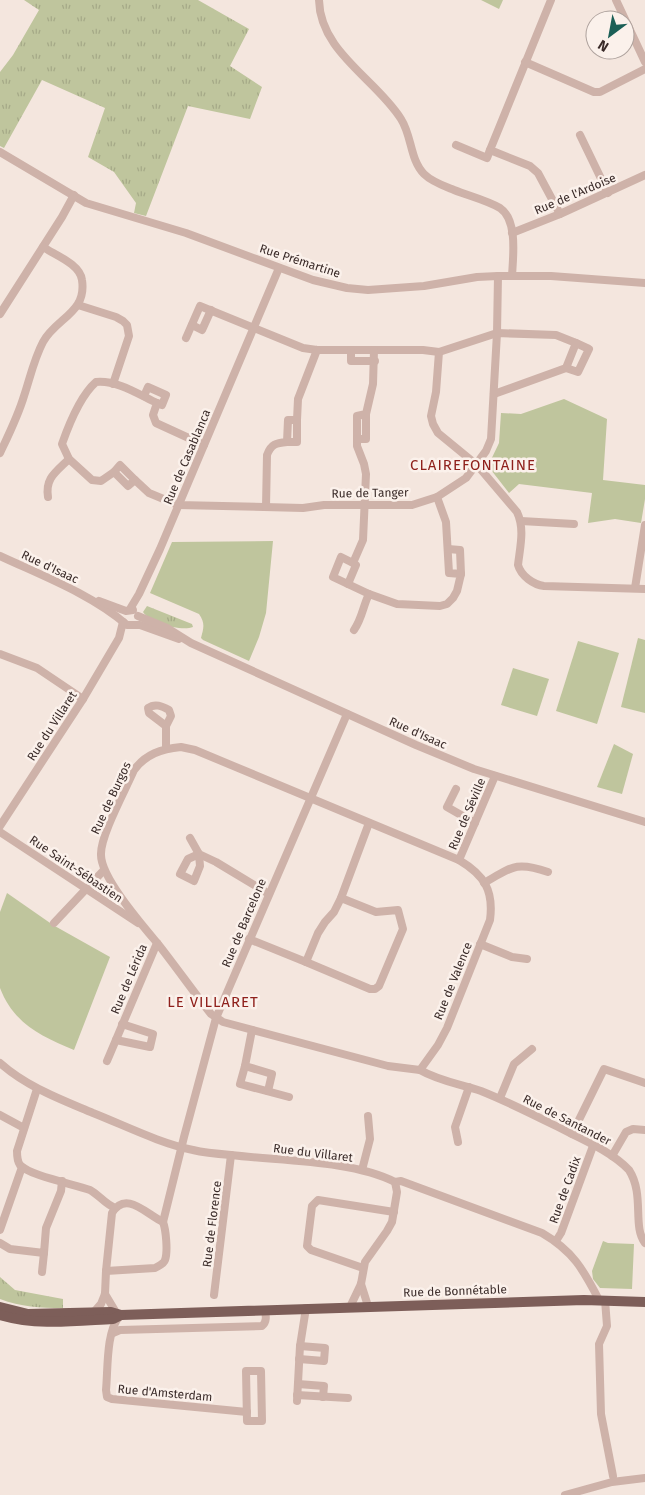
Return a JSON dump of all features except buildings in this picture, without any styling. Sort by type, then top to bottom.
[{"type":"main road","name":"Rue de Bonnétable","points":[[0,1306],[28,1314],[111,1312],[119,1314],[602,1300],[645,1302]]},
{"type":"main road","name":"Rue de Bonnétable","points":[[0,1315],[37,1322],[113,1319],[119,1314]]},
{"type":"street","points":[[319,0],[321,15],[329,39],[390,103],[400,117],[409,136],[415,159],[425,176],[444,186],[501,209],[511,222],[512,276]]},
{"type":"street","points":[[616,0],[645,62]]},
{"type":"street","points":[[456,145],[487,158],[526,62],[548,1]]},
{"type":"street","points":[[526,62],[594,92],[600,92],[645,69]]},
{"type":"street","points":[[580,135],[608,193]]},
{"type":"street","points":[[490,150],[530,166],[538,173],[560,214]]},
{"type":"street","name":"Rue Prémartine","points":[[0,152],[74,196],[99,208],[186,233],[313,280],[348,288],[368,290],[424,286],[477,277],[498,276],[551,276],[645,283]]},
{"type":"street","name":"Rue de l'Ardoise","points":[[512,233],[560,214],[645,175]]},
{"type":"street","points":[[0,314],[74,196]]},
{"type":"street","points":[[0,452],[19,412],[43,341],[58,323],[72,314],[78,306],[83,287],[82,278],[77,269],[43,247]]},
{"type":"street","name":"Rue de Casablanca","points":[[130,617],[279,268]]},
{"type":"street","name":"Rue de Tanger","points":[[178,505],[303,508],[324,505],[412,505],[437,497],[466,478],[486,451],[491,439],[498,333],[498,276]]},
{"type":"street","points":[[78,306],[116,317],[127,325],[129,336],[113,384]]},
{"type":"street","points":[[186,338],[200,306],[303,348],[318,350],[424,350],[439,352],[498,333],[556,335],[589,350],[578,372],[566,368],[494,394]]},
{"type":"street","points":[[566,368],[576,343]]},
{"type":"street","points":[[266,507],[267,454],[274,443],[287,442],[288,420],[298,420],[298,399],[318,350]]},
{"type":"street","points":[[352,350],[351,361],[374,361]]},
{"type":"street","points":[[353,563],[362,540],[365,505],[366,474],[357,446],[358,416],[366,414],[373,384],[374,350]]},
{"type":"street","points":[[439,352],[436,392],[431,416],[433,424],[438,433],[477,465],[517,512],[522,532],[518,565],[520,570],[537,585],[635,588],[645,590]]},
{"type":"street","points":[[144,396],[148,387],[166,395],[162,405],[113,384],[96,382],[84,396],[68,427],[62,444],[69,459],[92,480],[101,481],[114,472],[128,486],[135,480],[149,493],[178,505]]},
{"type":"street","points":[[157,403],[153,415],[156,423],[204,445]]},
{"type":"street","points":[[48,498],[46,487],[52,476],[69,459]]},
{"type":"street","points":[[437,497],[446,522],[449,573],[462,574]]},
{"type":"street","points":[[521,522],[574,524]]},
{"type":"street","points":[[635,588],[645,525]]},
{"type":"street","points":[[348,584],[356,565],[341,557],[333,577],[369,594],[397,604],[440,606],[447,604],[454,598],[457,592],[462,574],[460,550],[448,549]]},
{"type":"street","name":"Rue d'Isaac","points":[[0,556],[130,617],[166,628],[191,643],[416,745],[495,776],[645,822]]},
{"type":"street","points":[[354,630],[369,594]]},
{"type":"street","name":"Rue du Villaret","points":[[0,826],[83,699],[130,617]]},
{"type":"street","points":[[0,654],[37,668],[83,699]]},
{"type":"street","name":"Rue de Barcelone","points":[[106,1271],[155,1268],[165,1260],[166,1231],[163,1222],[216,1018],[347,714]]},
{"type":"street","points":[[166,726],[166,749]]},
{"type":"street","name":"Rue de Burgos","points":[[216,1018],[157,943],[140,925],[104,870],[101,855],[103,841],[134,770],[150,755],[166,749],[181,747],[196,750],[310,798]]},
{"type":"street","name":"Rue de Séville","points":[[459,860],[495,776]]},
{"type":"street","points":[[456,789],[447,807],[475,822]]},
{"type":"street","name":"Rue de Valence","points":[[310,798],[459,860],[474,870],[484,882],[490,894],[492,908],[490,920],[446,1028],[438,1045],[420,1070]]},
{"type":"street","points":[[306,962],[318,933],[334,912],[341,898],[369,823]]},
{"type":"street","name":"Rue Saint-Sébastien","points":[[0,832],[140,925]]},
{"type":"street","points":[[190,838],[199,854],[269,894]]},
{"type":"street","points":[[484,882],[520,866],[534,867],[548,872]]},
{"type":"street","points":[[54,924],[104,870]]},
{"type":"street","points":[[249,939],[370,989],[375,989],[380,986],[403,929],[398,910],[376,912],[341,898]]},
{"type":"street","name":"Rue de Lérida","points":[[107,1060],[157,943]]},
{"type":"street","points":[[480,944],[512,957],[527,959]]},
{"type":"street","points":[[216,1018],[223,1022],[388,1066],[420,1070]]},
{"type":"street","name":"Rue de Lérida","points":[[116,1040],[150,1047],[153,1034],[122,1024]]},
{"type":"street","points":[[252,1030],[240,1084],[289,1098]]},
{"type":"street","points":[[500,1098],[514,1064],[532,1049]]},
{"type":"street","name":"Rue du Villaret","points":[[0,1063],[37,1089],[149,1136],[182,1147],[231,1155],[362,1170],[396,1182],[401,1181],[542,1233],[556,1241],[573,1256],[602,1300]]},
{"type":"street","points":[[245,1066],[272,1074],[268,1092]]},
{"type":"street","points":[[572,1134],[604,1069],[645,1083]]},
{"type":"street","name":"Rue de Santander","points":[[420,1070],[432,1077],[500,1098],[612,1156],[630,1171],[639,1184],[644,1200],[641,1234],[645,1242]]},
{"type":"street","points":[[458,1142],[455,1127],[469,1087]]},
{"type":"street","points":[[37,1089],[17,1151],[18,1161],[22,1167],[91,1191],[109,1206],[115,1208]]},
{"type":"street","points":[[0,1115],[24,1128]]},
{"type":"street","points":[[362,1170],[370,1139],[368,1116]]},
{"type":"street","points":[[612,1156],[626,1132],[632,1129],[645,1130]]},
{"type":"street","name":"Rue de Cadix","points":[[556,1241],[561,1233],[593,1146]]},
{"type":"street","name":"Rue de Florence","points":[[214,1295],[231,1155]]},
{"type":"street","points":[[0,1230],[22,1167]]},
{"type":"street","points":[[42,1272],[46,1228],[61,1191],[62,1181]]},
{"type":"street","points":[[350,1307],[361,1284],[363,1268],[388,1231],[394,1212],[397,1192],[396,1182]]},
{"type":"street","points":[[363,1268],[311,1250],[307,1246],[312,1206],[318,1200],[394,1212]]},
{"type":"street","points":[[94,1312],[101,1304],[105,1294],[112,1213],[115,1208],[119,1204],[132,1203],[163,1222]]},
{"type":"street","points":[[0,1244],[10,1249],[44,1253]]},
{"type":"street","points":[[361,1284],[368,1306]]},
{"type":"street","points":[[105,1294],[119,1314]]},
{"type":"street","points":[[602,1300],[607,1326],[598,1344],[601,1414],[612,1476]]},
{"type":"street","points":[[306,1308],[300,1346],[297,1398],[348,1398]]},
{"type":"street","points":[[113,1332],[120,1330],[262,1326],[266,1319],[265,1310]]},
{"type":"street","name":"Rue d'Amsterdam","points":[[119,1314],[109,1342],[107,1396],[112,1399],[247,1412]]},
{"type":"street","points":[[299,1359],[324,1361],[325,1348],[300,1346]]},
{"type":"street","name":"Rue d'Amsterdam","points":[[261,1370],[262,1421],[247,1421],[247,1412],[246,1371],[261,1370]]},
{"type":"street","points":[[298,1384],[324,1386],[323,1397]]},
{"type":"street","points":[[565,1495],[612,1482],[645,1478]]},
{"type":"green space","points":[[24,0],[198,0],[249,29],[230,66],[262,87],[250,119],[188,106],[146,216],[134,213],[136,203],[114,172],[88,157],[105,108],[42,80],[4,148],[0,146],[0,72],[13,55],[39,10]]},
{"type":"green space","points":[[481,0],[503,0],[499,9]]},
{"type":"green space","points":[[564,399],[607,419],[603,480],[645,485],[641,523],[615,519],[588,523],[592,493],[519,484],[509,493],[488,466],[499,443],[501,413],[521,414]]},
{"type":"green space","points":[[273,541],[266,613],[249,661],[203,640],[201,638],[203,623],[199,614],[150,593],[172,542]]},
{"type":"green space","points":[[147,606],[192,624],[193,627],[173,627],[158,622],[146,616],[143,612]]},
{"type":"green space","points":[[638,638],[645,640],[645,713],[621,707]]},
{"type":"green space","points":[[578,641],[619,653],[597,724],[556,711]]},
{"type":"green space","points":[[513,668],[549,679],[537,716],[501,705]]},
{"type":"green space","points":[[614,744],[633,754],[622,794],[597,787]]},
{"type":"green space","points":[[7,893],[53,925],[110,957],[74,1050],[40,1034],[21,1020],[13,1011],[0,988],[0,912]]},
{"type":"green space","points":[[603,1241],[608,1243],[634,1244],[632,1289],[600,1288],[593,1279],[592,1271]]},
{"type":"green space","points":[[0,1277],[15,1290],[63,1299],[63,1308],[15,1304],[0,1299]]},
{"type":"district","name":"CLAIREFONTAINE","points":[[473,465]]},
{"type":"district","name":"LE VILLARET","points":[[213,1002]]}]
